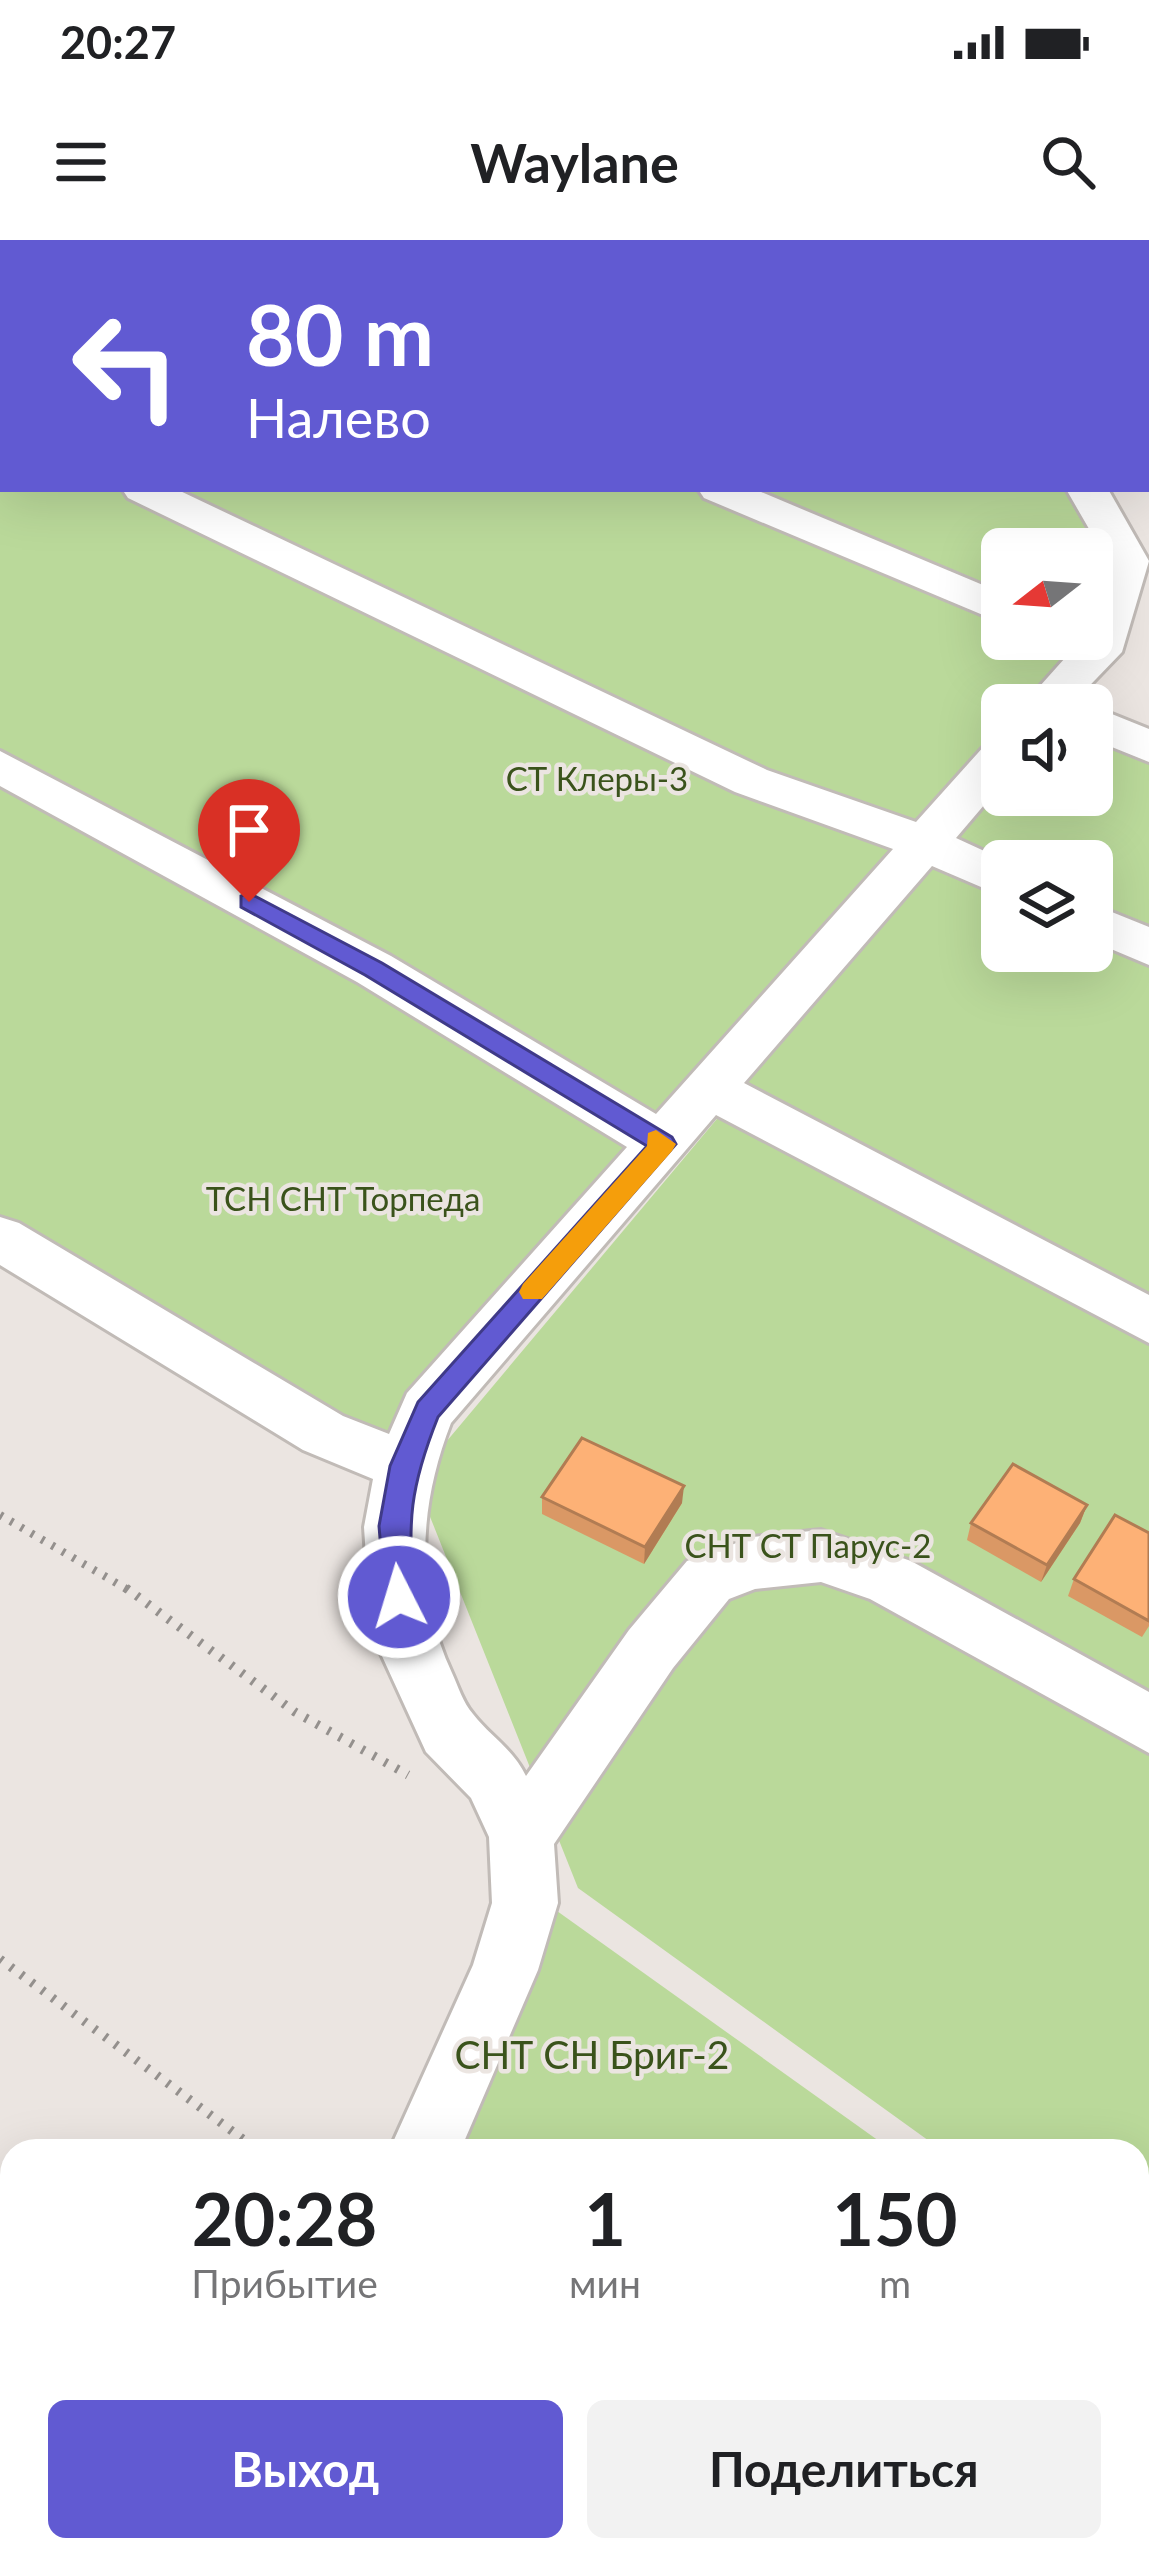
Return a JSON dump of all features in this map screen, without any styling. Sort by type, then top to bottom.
[{"type":"street","points":[[148,492],[751,781],[926,843],[981,869]]},
{"type":"street","points":[[726,492],[981,601]]},
{"type":"street","points":[[1089,492],[1110,528]]},
{"type":"street","points":[[1113,534],[1128,560],[1113,590]]},
{"type":"street","points":[[1113,731],[1149,747]]},
{"type":"street","points":[[0,766],[374,969],[664,1144]]},
{"type":"street","points":[[429,2139],[505,1970],[525,1903],[521,1837],[494,1778],[448,1732],[402,1632],[394,1526],[404,1466],[427,1410],[981,779]]},
{"type":"street","points":[[1113,931],[1149,947]]},
{"type":"street","points":[[711,1089],[1149,1321]]},
{"type":"street","points":[[0,1238],[323,1432],[404,1466]]},
{"type":"street","points":[[521,1837],[651,1649],[708,1580],[753,1563],[821,1556],[890,1580],[1149,1724]]},
{"type":"path","points":[[0,1515],[117,1582],[295,1712],[418,1780]]},
{"type":"path","points":[[0,1959],[243,2139]]},
{"type":"green space","name":"СТ Клеры-3","points":[[0,492],[1089,492],[1110,528],[981,528],[981,660],[1093,660],[1071,684],[981,684],[981,784],[405,1466],[0,1235]]},
{"type":"green space","name":"СТ Клеры-3","points":[[1113,534],[1128,560],[1113,609]]},
{"type":"green space","name":"СНТ СТ Парус-2","points":[[1113,724],[1149,740],[1149,2139],[926,2139],[578,1888],[415,1479],[981,804],[981,816],[1113,816]]},
{"type":"green space","name":"СНТ СН Бриг-2","points":[[557,1911],[876,2139],[443,2139]]},
{"type":"building","points":[[582,1438],[684,1486],[645,1547],[542,1497]]},
{"type":"building","points":[[1013,1464],[1087,1505],[1047,1565],[971,1523]]},
{"type":"building","points":[[1115,1515],[1149,1533],[1149,1621],[1074,1579]]},
{"type":"slow traffic","points":[[533,1292],[664,1144],[656,1140]]},
{"type":"route","points":[[249,902],[374,969],[664,1144],[427,1410],[404,1466],[394,1526],[399,1597]]},
{"type":"park label","name":"ТСН СНТ Торпеда","points":[[343,1198]]}]
